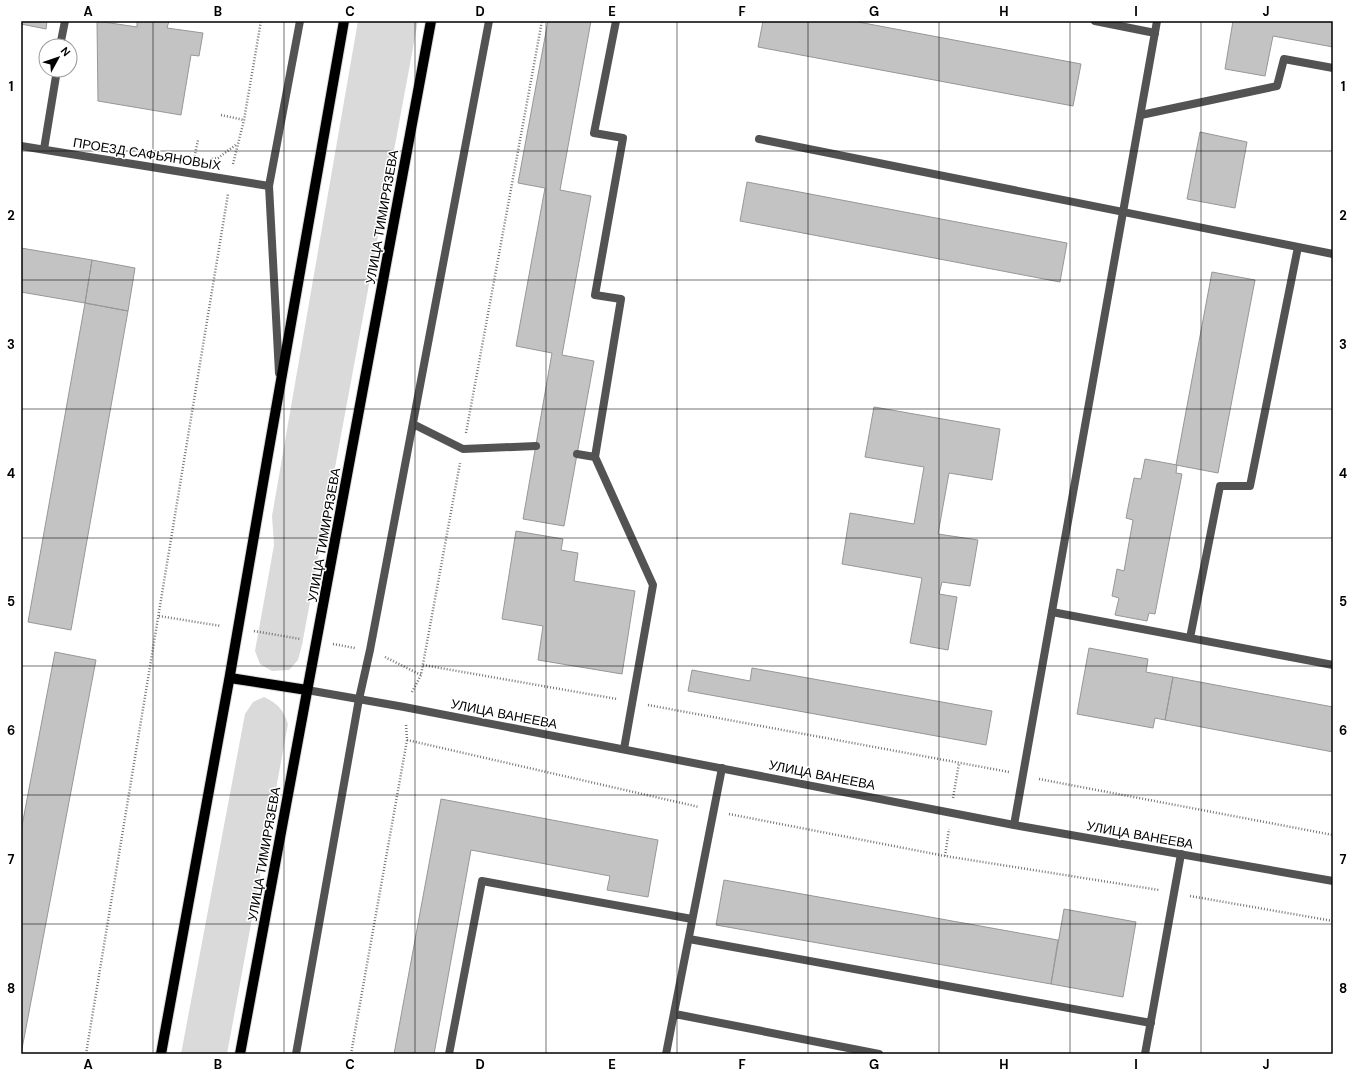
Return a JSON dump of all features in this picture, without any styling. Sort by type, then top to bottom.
[{"type":"main road","points":[[161,1054],[230,678],[312,195],[344,21]]},
{"type":"main road","name":"УЛИЦА ТИМИРЯЗЕВА","points":[[240,1054],[431,21]]},
{"type":"main road","points":[[230,678],[307,690]]},
{"type":"street","points":[[61,38],[64,21]]},
{"type":"street","points":[[280,389],[269,186],[300,21]]},
{"type":"street","points":[[296,1054],[359,699],[370,650],[489,21]]},
{"type":"street","points":[[616,21],[594,133],[623,138],[595,295],[621,299],[595,457],[653,586],[624,749]]},
{"type":"street","points":[[1095,21],[1155,33]]},
{"type":"street","points":[[1014,825],[1157,21]]},
{"type":"street","points":[[1141,115],[1277,86],[1284,59],[1333,68]]},
{"type":"street","points":[[44,149],[56,78]]},
{"type":"street","points":[[759,139],[1333,254]]},
{"type":"street","name":"ПРОЕЗД САФЬЯНОВЫХ","points":[[21,146],[269,186]]},
{"type":"street","points":[[1190,638],[1220,486],[1250,486],[1298,247]]},
{"type":"street","points":[[413,424],[463,449],[536,446]]},
{"type":"street","points":[[577,454],[595,457]]},
{"type":"street","points":[[1052,612],[1333,665]]},
{"type":"street","name":"УЛИЦА ВАНЕЕВА","points":[[307,690],[624,749],[1014,825],[1333,881]]},
{"type":"street","points":[[666,1054],[722,768]]},
{"type":"street","points":[[1146,1054],[1181,854]]},
{"type":"street","points":[[449,1054],[482,881],[692,919]]},
{"type":"street","points":[[689,939],[1151,1024]]},
{"type":"street","points":[[674,1014],[879,1054]]},
{"type":"path","points":[[86,1054],[230,180],[237,144],[244,120],[261,21]]},
{"type":"path","points":[[351,1054],[407,740],[404,707],[421,675],[542,21]]},
{"type":"path","points":[[221,115],[244,120]]},
{"type":"path","points":[[194,159],[198,140]]},
{"type":"path","points":[[158,616],[370,650],[421,675]]},
{"type":"path","points":[[423,665],[632,702],[1023,775],[1045,781],[1333,835]]},
{"type":"path","points":[[407,740],[714,811],[945,856],[1174,893],[1333,921]]},
{"type":"shaded area","points":[[358,21],[418,21],[302,645],[298,660],[289,670],[272,671],[260,664],[255,651],[274,545],[272,516]]},
{"type":"shaded area","points":[[264,697],[273,702],[279,708],[284,714],[288,724],[227,1054],[181,1054],[245,714],[253,702]]},
{"type":"building","points":[[21,21],[47,21],[46,29],[21,24]]},
{"type":"building","points":[[97,21],[137,27],[137,21],[169,21],[167,28],[203,33],[199,56],[191,55],[181,115],[98,101]]},
{"type":"building","points":[[548,21],[591,21],[560,190],[591,196],[562,355],[594,361],[564,526],[523,519],[552,353],[516,346],[545,188],[518,183]]},
{"type":"building","points":[[763,21],[853,21],[1081,64],[1073,106],[758,47]]},
{"type":"building","points":[[1233,21],[1333,21],[1333,47],[1273,36],[1265,76],[1225,69]]},
{"type":"building","points":[[1200,132],[1247,142],[1235,208],[1187,199]]},
{"type":"building","points":[[747,182],[1067,243],[1060,282],[740,221]]},
{"type":"building","points":[[21,248],[92,260],[85,303],[21,292]]},
{"type":"building","points":[[92,260],[135,268],[128,311],[85,303]]},
{"type":"building","points":[[1212,272],[1255,280],[1218,473],[1176,465]]},
{"type":"building","points":[[85,303],[128,311],[71,630],[28,622]]},
{"type":"building","points":[[874,407],[1000,429],[992,480],[949,473],[938,534],[978,540],[970,586],[942,582],[939,594],[957,597],[948,650],[910,643],[922,578],[842,564],[850,513],[914,524],[924,467],[865,457]]},
{"type":"building","points":[[1145,459],[1177,465],[1176,473],[1182,474],[1155,614],[1149,613],[1147,621],[1115,615],[1119,598],[1112,596],[1117,569],[1124,571],[1133,520],[1126,518],[1134,478],[1141,479]]},
{"type":"building","points":[[516,531],[563,539],[561,550],[578,553],[574,581],[635,591],[622,674],[538,660],[543,626],[502,619]]},
{"type":"building","points":[[1089,648],[1148,659],[1146,672],[1173,677],[1165,720],[1155,718],[1153,728],[1077,714]]},
{"type":"building","points":[[55,652],[96,660],[21,1054],[21,831]]},
{"type":"building","points":[[752,668],[992,711],[986,745],[688,691],[692,670],[750,681]]},
{"type":"building","points":[[1173,677],[1333,707],[1333,752],[1165,720]]},
{"type":"building","points":[[441,799],[658,840],[648,897],[607,890],[610,876],[471,850],[434,1054],[394,1054]]},
{"type":"building","points":[[724,880],[1058,940],[1051,984],[716,925]]},
{"type":"building","points":[[1064,909],[1136,922],[1123,997],[1051,984]]}]
